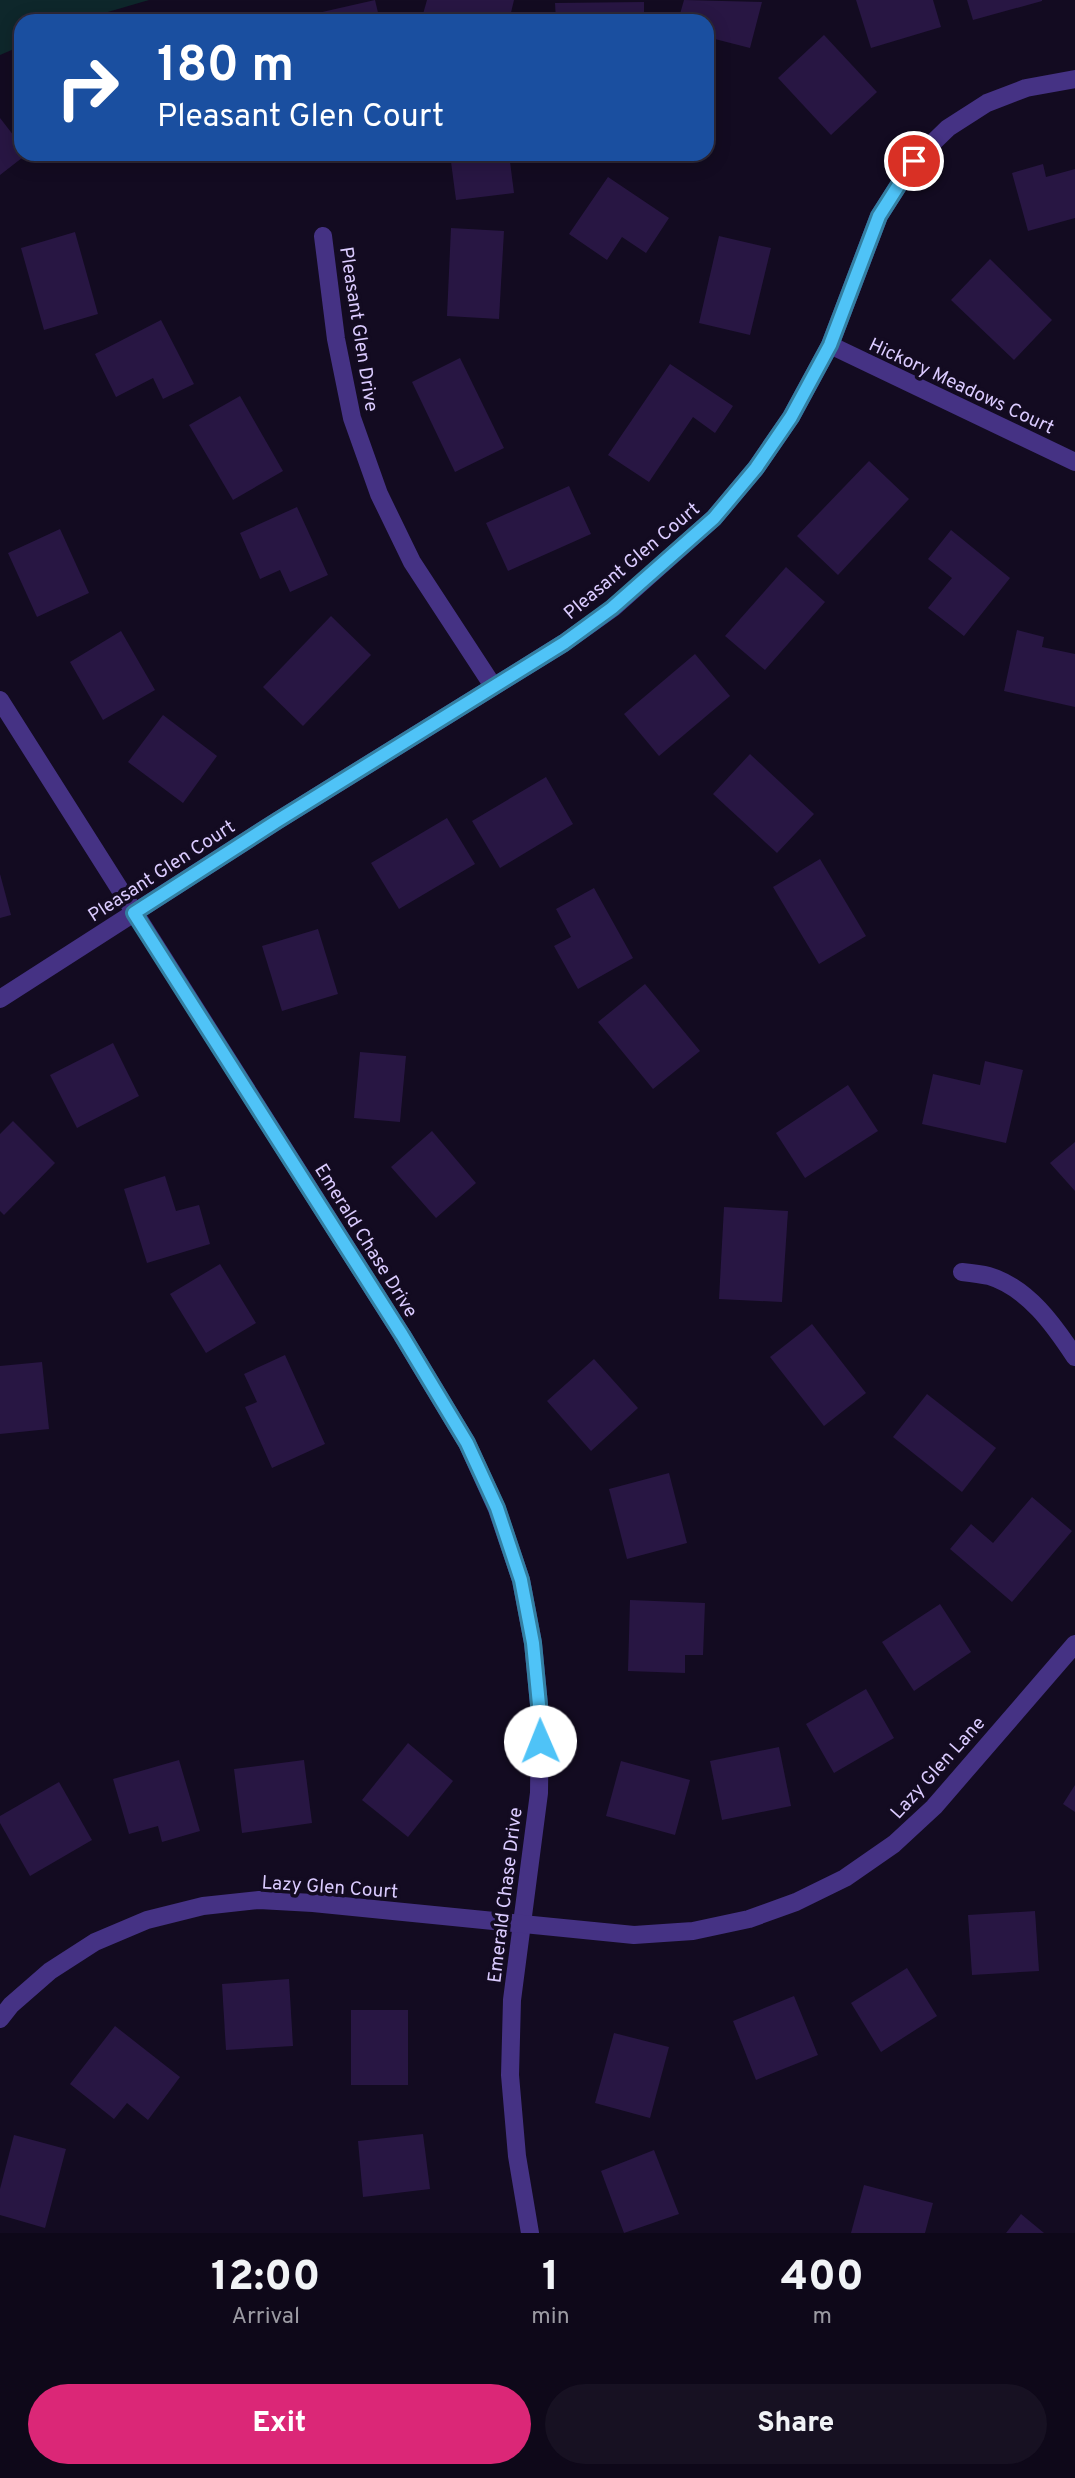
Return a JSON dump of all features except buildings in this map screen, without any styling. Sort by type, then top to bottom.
[{"type":"street","name":"Pleasant Glen Court","points":[[0,999],[564,643],[612,608],[714,518],[756,468],[791,417],[830,345],[879,216],[914,161],[948,128],[987,103],[1026,88],[1075,79]]},
{"type":"street","name":"Pleasant Glen Drive","points":[[323,236],[336,339],[352,418],[379,494],[412,562],[493,687]]},
{"type":"street","name":"Hickory Meadows Court","points":[[830,345],[1075,462]]},
{"type":"street","name":"Emerald Chase Drive","points":[[0,700],[402,1335],[467,1443],[497,1508],[521,1580],[533,1643],[540,1715],[538,1793],[512,2000],[510,2075],[517,2156],[530,2233]]},
{"type":"street","points":[[962,1272],[990,1276],[1021,1294],[1050,1320],[1075,1357]]},
{"type":"street","name":"Lazy Glen Lane","points":[[522,1925],[634,1935],[693,1931],[749,1919],[796,1902],[845,1878],[894,1844],[934,1807],[1075,1644]]},
{"type":"street","name":"Lazy Glen Court","points":[[0,2019],[11,2005],[50,1971],[95,1942],[147,1920],[203,1906],[259,1900],[313,1903],[522,1925]]},
{"type":"green space","points":[[0,0],[149,0],[101,14],[14,14],[14,49],[0,55]]},
{"type":"route","points":[[540,1741],[533,1643],[521,1580],[497,1508],[467,1443],[402,1335],[134,913],[564,643],[612,608],[714,518],[756,468],[791,417],[830,345],[879,216],[914,161]]}]
